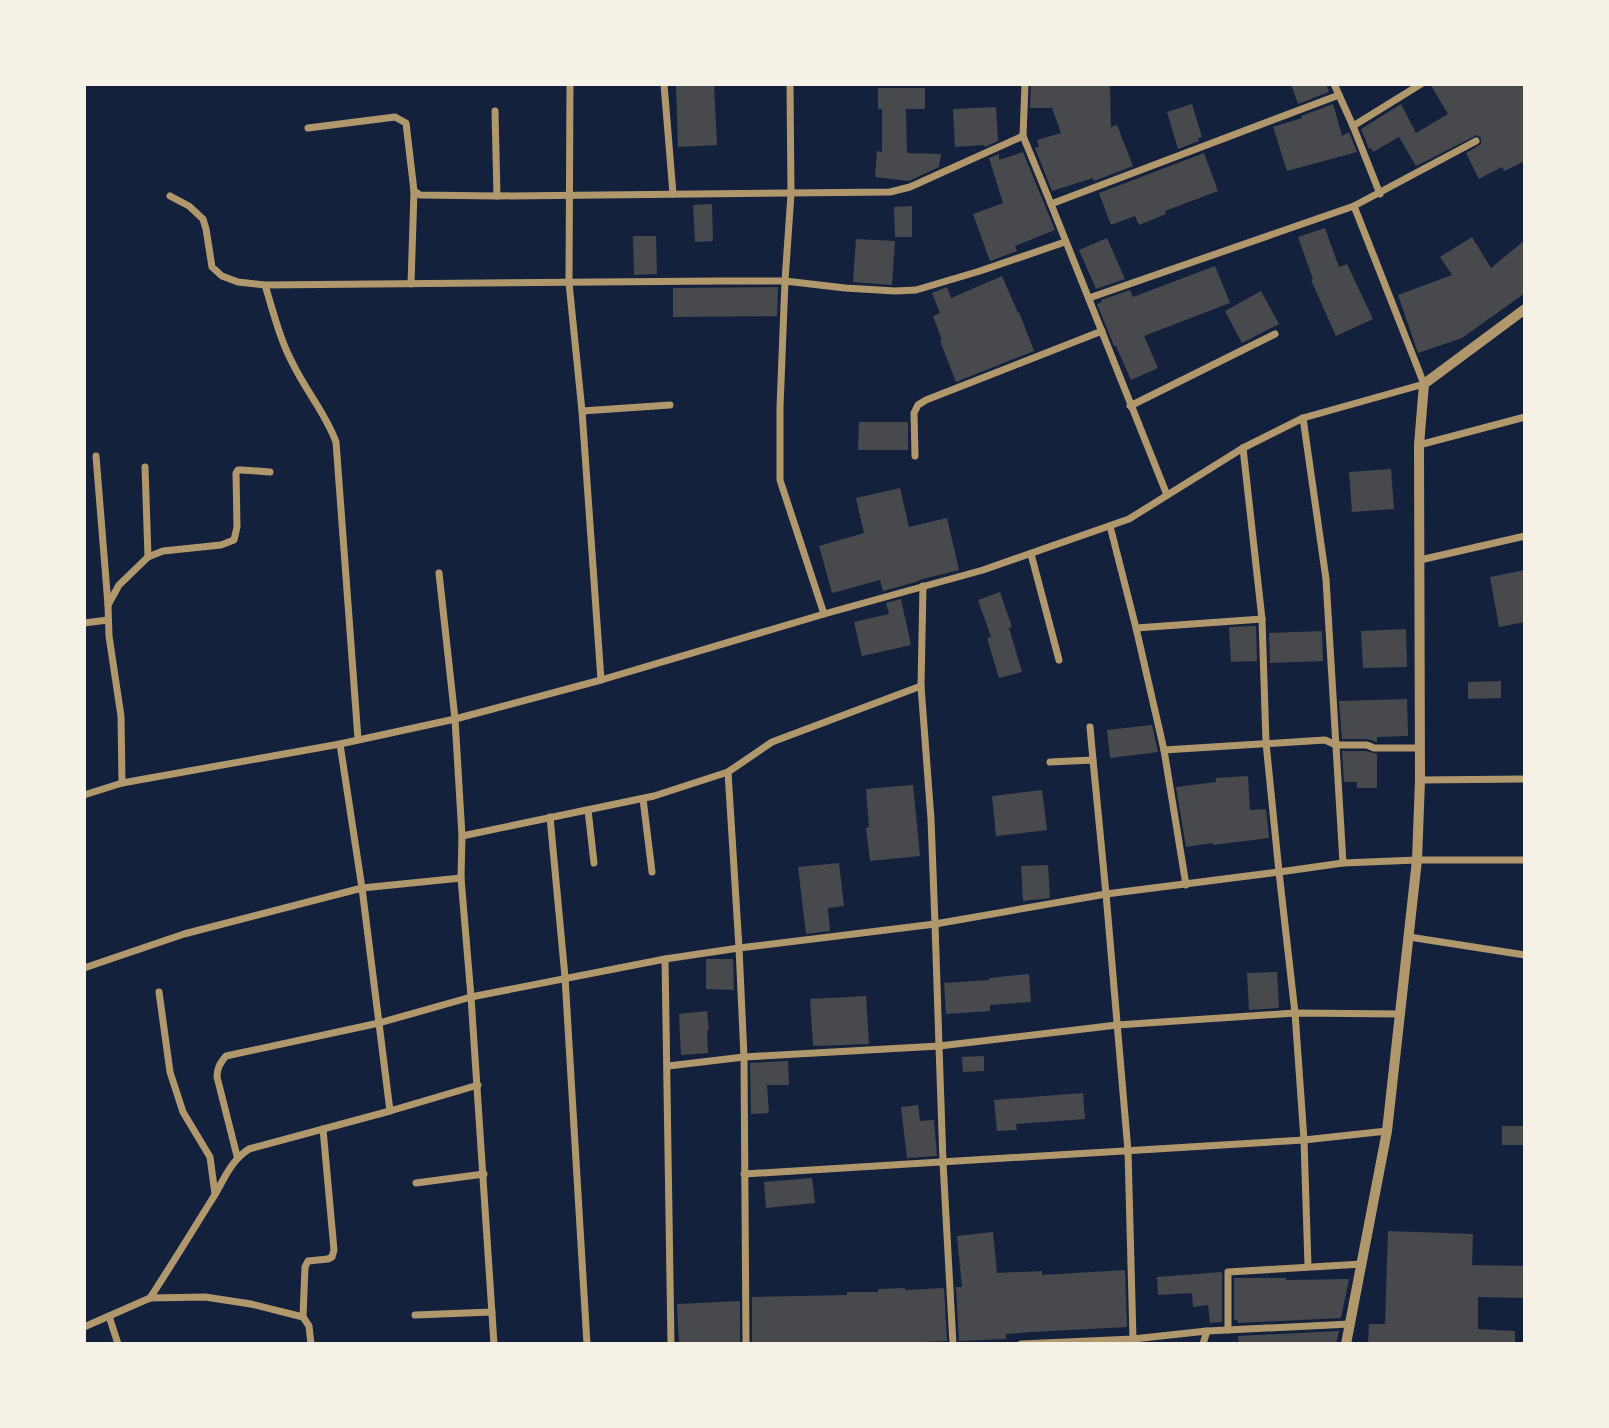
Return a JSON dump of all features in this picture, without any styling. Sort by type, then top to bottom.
[{"type":"street","points":[[570,84],[569,283],[582,411],[601,680]]},
{"type":"street","points":[[664,84],[673,194]]},
{"type":"street","points":[[790,84],[791,194],[780,407],[780,480],[824,614]]},
{"type":"street","points":[[1025,84],[1023,136],[1167,495]]},
{"type":"street","points":[[1334,84],[1380,194]]},
{"type":"street","points":[[1353,126],[1421,84]]},
{"type":"street","points":[[1051,204],[1339,95]]},
{"type":"street","points":[[495,111],[497,196]]},
{"type":"street","points":[[309,128],[395,117],[406,123],[414,191],[411,284]]},
{"type":"street","points":[[414,191],[420,195],[497,196],[890,192],[910,187],[1023,136]]},
{"type":"street","points":[[1089,298],[1354,206],[1476,141]]},
{"type":"street","points":[[170,196],[189,206],[203,219],[212,267],[222,276],[239,282],[265,285],[785,281],[845,288],[916,290],[1065,242]]},
{"type":"street","points":[[1346,1344],[1387,1131],[1418,860],[1419,445],[1424,384],[1354,206]]},
{"type":"street","points":[[265,285],[291,361],[324,416],[335,442],[358,739]]},
{"type":"street","points":[[84,796],[122,783],[340,744],[455,719],[601,680],[1031,554],[1129,519],[1243,448],[1303,418],[1424,384],[1525,309]]},
{"type":"street","points":[[915,456],[915,413],[918,405],[1102,331]]},
{"type":"street","points":[[1130,406],[1275,334]]},
{"type":"street","points":[[582,411],[670,405]]},
{"type":"street","points":[[1419,445],[1525,417]]},
{"type":"street","points":[[1303,418],[1326,579],[1343,863]]},
{"type":"street","points":[[1243,448],[1262,619],[1266,743],[1296,1013],[1308,1266]]},
{"type":"street","points":[[96,456],[109,636],[121,716],[122,783]]},
{"type":"street","points":[[145,467],[148,557]]},
{"type":"street","points":[[108,605],[119,585],[148,557],[163,551],[221,545],[234,540],[236,473],[238,470],[270,471]]},
{"type":"street","points":[[1110,526],[1164,750],[1186,885]]},
{"type":"street","points":[[1420,560],[1525,536]]},
{"type":"street","points":[[1031,554],[1059,660]]},
{"type":"street","points":[[439,573],[455,719],[462,836],[461,878],[478,1085],[494,1344]]},
{"type":"street","points":[[923,586],[921,687],[931,820],[943,1162],[953,1344]]},
{"type":"street","points":[[1136,628],[1262,619]]},
{"type":"street","points":[[84,623],[108,620]]},
{"type":"street","points":[[462,836],[643,799],[728,772],[772,742],[921,687]]},
{"type":"street","points":[[1090,727],[1128,1151],[1132,1341]]},
{"type":"street","points":[[1164,750],[1325,740],[1336,745],[1420,748]]},
{"type":"street","points":[[340,744],[362,888],[390,1111]]},
{"type":"street","points":[[1050,762],[1093,760]]},
{"type":"street","points":[[728,772],[744,1057],[746,1344]]},
{"type":"street","points":[[1420,780],[1525,779]]},
{"type":"street","points":[[643,799],[652,872]]},
{"type":"street","points":[[588,810],[594,863]]},
{"type":"street","points":[[550,817],[565,977],[587,1344]]},
{"type":"street","points":[[237,1156],[217,1077],[220,1062],[226,1056],[379,1023],[471,997],[665,959],[935,924],[1106,894],[1343,863],[1525,860]]},
{"type":"street","points":[[84,968],[184,933],[362,888],[461,878]]},
{"type":"street","points":[[1409,937],[1525,956]]},
{"type":"street","points":[[665,959],[671,1344]]},
{"type":"street","points":[[159,992],[170,1072],[183,1112],[210,1157],[215,1194]]},
{"type":"street","points":[[668,1066],[744,1057],[939,1046],[1117,1025],[1296,1013],[1400,1014]]},
{"type":"street","points":[[150,1298],[237,1156],[249,1149],[478,1085]]},
{"type":"street","points":[[311,1344],[309,1326],[303,1317],[305,1267],[308,1261],[328,1259],[334,1250],[323,1129]]},
{"type":"street","points":[[744,1174],[1304,1140],[1387,1131]]},
{"type":"street","points":[[416,1183],[484,1174]]},
{"type":"street","points":[[1228,1330],[1228,1272],[1362,1264]]},
{"type":"street","points":[[84,1327],[150,1298],[205,1297],[251,1304],[303,1317]]},
{"type":"street","points":[[415,1315],[492,1312]]},
{"type":"street","points":[[110,1316],[118,1344]]},
{"type":"street","points":[[1021,1344],[1132,1341],[1207,1331],[1350,1324]]},
{"type":"street","points":[[1203,1344],[1207,1331]]},
{"type":"building","points":[[676,84],[714,84],[717,145],[678,147]]},
{"type":"building","points":[[1031,84],[1110,84],[1111,127],[1117,125],[1133,166],[1094,181],[1093,178],[1052,191],[1035,148],[1039,147],[1037,140],[1061,133],[1052,108],[1030,108]]},
{"type":"building","points":[[1291,84],[1326,84],[1329,92],[1298,104]]},
{"type":"building","points":[[1430,84],[1525,84],[1525,161],[1504,171],[1502,167],[1479,179],[1466,153],[1481,144],[1481,138],[1477,135],[1416,166],[1399,137],[1373,152],[1369,149],[1361,129],[1401,104],[1416,133],[1448,114]]},
{"type":"building","points":[[878,88],[925,88],[925,109],[906,109],[907,153],[941,154],[939,167],[909,181],[875,177],[877,151],[882,152],[882,109],[878,109]]},
{"type":"building","points":[[1192,104],[1202,137],[1198,138],[1199,141],[1178,149],[1167,112]]},
{"type":"building","points":[[1333,104],[1342,136],[1349,132],[1357,152],[1287,171],[1273,127]]},
{"type":"building","points":[[996,107],[998,141],[985,147],[955,147],[953,109]]},
{"type":"building","points":[[1023,152],[1055,230],[1015,246],[1017,251],[990,261],[973,214],[1003,203],[989,158],[999,154],[999,160]]},
{"type":"building","points":[[1204,153],[1218,191],[1165,211],[1166,214],[1139,225],[1135,216],[1111,225],[1099,193]]},
{"type":"building","points":[[712,204],[713,241],[695,242],[693,205]]},
{"type":"building","points":[[912,206],[912,237],[895,237],[894,207]]},
{"type":"building","points":[[1325,228],[1339,267],[1347,264],[1373,319],[1336,336],[1311,280],[1313,279],[1298,237]]},
{"type":"building","points":[[633,236],[656,236],[657,274],[634,275]]},
{"type":"building","points":[[1472,237],[1491,268],[1525,240],[1525,293],[1462,338],[1418,353],[1398,295],[1452,275],[1440,257]]},
{"type":"building","points":[[1107,238],[1125,279],[1096,289],[1079,250]]},
{"type":"building","points":[[856,239],[895,241],[892,285],[853,282]]},
{"type":"building","points":[[1215,266],[1230,303],[1144,336],[1158,368],[1131,380],[1097,304],[1102,302],[1101,300],[1130,290],[1133,297]]},
{"type":"building","points":[[1002,276],[1034,351],[956,382],[933,316],[940,313],[932,293],[947,287],[951,298]]},
{"type":"building","points":[[778,287],[777,316],[673,317],[673,288]]},
{"type":"building","points":[[1261,291],[1279,324],[1242,343],[1225,311]]},
{"type":"building","points":[[859,422],[908,422],[908,450],[858,450]]},
{"type":"building","points":[[1391,469],[1394,509],[1352,512],[1349,472]]},
{"type":"building","points":[[900,488],[909,527],[947,518],[959,570],[883,591],[880,580],[832,593],[819,546],[864,533],[856,498]]},
{"type":"building","points":[[1525,570],[1525,622],[1499,627],[1490,577]]},
{"type":"building","points":[[1000,592],[1012,627],[1009,628],[1022,672],[999,678],[987,638],[991,637],[978,600]]},
{"type":"building","points":[[901,599],[911,645],[862,656],[854,622],[889,614],[886,603]]},
{"type":"building","points":[[1256,626],[1257,661],[1231,662],[1229,627]]},
{"type":"building","points":[[1406,629],[1407,667],[1363,668],[1361,631]]},
{"type":"building","points":[[1322,631],[1323,661],[1270,663],[1269,633]]},
{"type":"building","points":[[1501,681],[1501,698],[1468,699],[1468,682]]},
{"type":"building","points":[[1407,699],[1408,736],[1377,737],[1377,742],[1367,739],[1342,739],[1339,701]]},
{"type":"building","points":[[1152,725],[1158,752],[1110,758],[1107,730]]},
{"type":"building","points":[[1342,751],[1377,754],[1377,788],[1357,788],[1357,782],[1344,782]]},
{"type":"building","points":[[1248,776],[1250,810],[1266,809],[1269,838],[1186,847],[1176,787],[1216,782],[1216,778]]},
{"type":"building","points":[[913,785],[920,856],[870,861],[866,828],[869,827],[866,789]]},
{"type":"building","points":[[1042,790],[1047,830],[996,836],[992,796]]},
{"type":"building","points":[[839,863],[844,906],[828,908],[830,931],[806,934],[798,867]]},
{"type":"building","points":[[1048,865],[1050,898],[1023,901],[1021,866]]},
{"type":"building","points":[[706,959],[733,959],[734,990],[706,989]]},
{"type":"building","points":[[1277,972],[1279,1008],[1249,1010],[1247,973]]},
{"type":"building","points":[[1029,974],[1031,1002],[990,1005],[990,1011],[946,1014],[944,983]]},
{"type":"building","points":[[866,996],[869,1044],[813,1046],[810,999]]},
{"type":"building","points":[[707,1011],[708,1053],[681,1055],[679,1014]]},
{"type":"building","points":[[984,1056],[984,1071],[963,1072],[962,1057]]},
{"type":"building","points":[[788,1061],[789,1085],[767,1085],[769,1113],[751,1114],[750,1063]]},
{"type":"building","points":[[1083,1093],[1085,1119],[1016,1124],[1017,1130],[997,1131],[994,1100]]},
{"type":"building","points":[[918,1105],[920,1121],[934,1120],[937,1156],[907,1158],[901,1107]]},
{"type":"building","points":[[1502,1126],[1525,1126],[1525,1145],[1502,1145]]},
{"type":"building","points":[[812,1178],[815,1203],[766,1208],[764,1182]]},
{"type":"building","points":[[1388,1231],[1473,1234],[1472,1265],[1525,1266],[1525,1298],[1478,1297],[1478,1329],[1515,1331],[1515,1344],[1368,1344],[1369,1324],[1385,1324]]},
{"type":"building","points":[[993,1232],[997,1273],[1042,1271],[1042,1275],[1125,1270],[1127,1327],[1006,1334],[1006,1339],[959,1341],[956,1287],[962,1287],[957,1236]]},
{"type":"building","points":[[1222,1272],[1222,1322],[1210,1323],[1208,1305],[1193,1307],[1192,1293],[1158,1295],[1157,1277]]},
{"type":"building","points":[[1234,1278],[1349,1279],[1341,1318],[1238,1323],[1234,1320]]},
{"type":"building","points":[[944,1288],[947,1341],[752,1344],[752,1297],[847,1295],[847,1292],[878,1292],[878,1289]]},
{"type":"building","points":[[740,1301],[740,1344],[679,1344],[677,1304]]},
{"type":"building","points":[[1339,1331],[1336,1344],[1239,1344],[1238,1336]]}]
